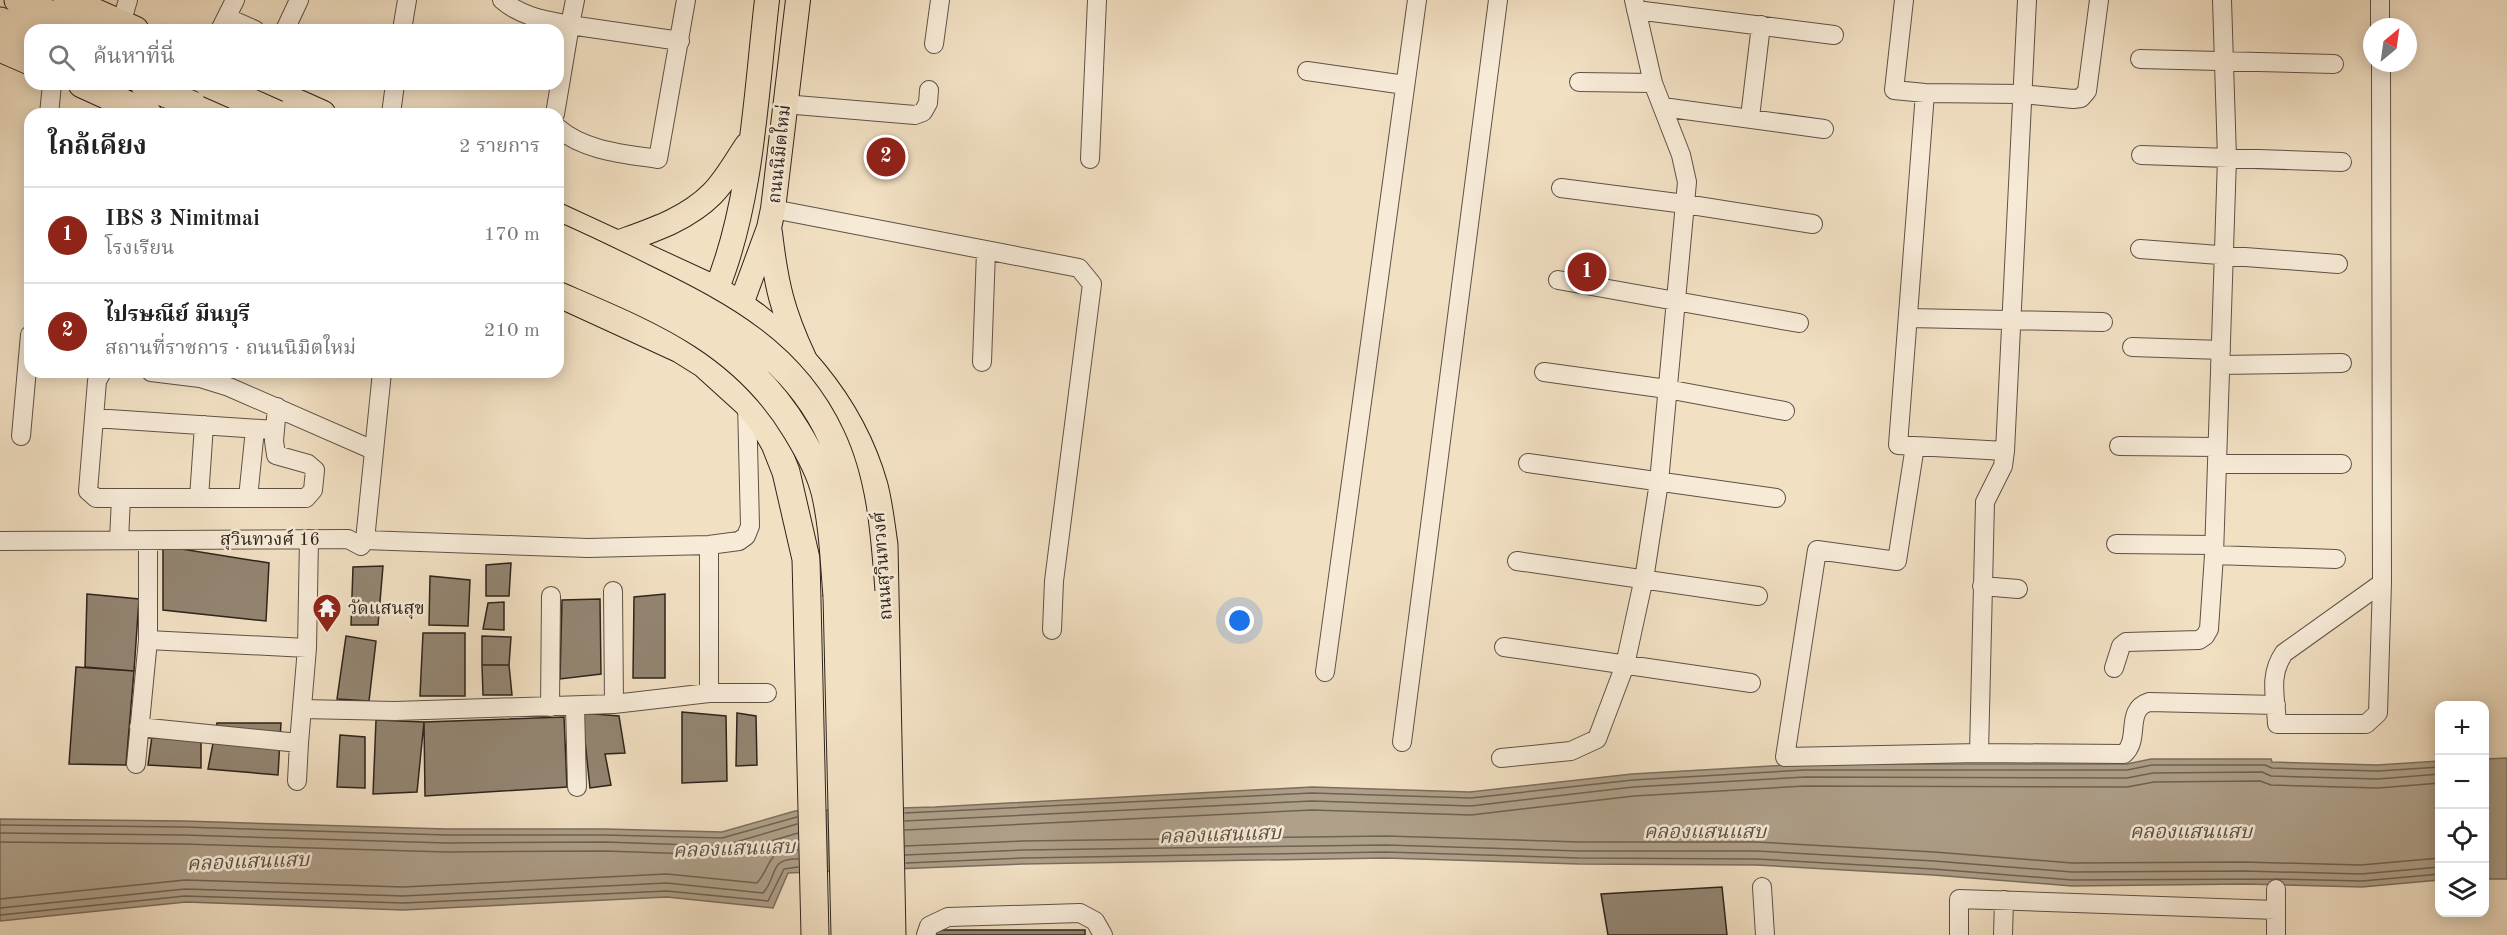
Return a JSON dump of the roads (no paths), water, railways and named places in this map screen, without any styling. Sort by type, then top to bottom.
[{"type":"highway","points":[[18,0],[72,24]]},
{"type":"highway","points":[[67,0],[128,18]]},
{"type":"highway","points":[[0,21],[24,31]]},
{"type":"highway","points":[[0,48],[24,58]]},
{"type":"highway","points":[[95,90],[135,108]]},
{"type":"highway","points":[[158,90],[199,108]]},
{"type":"highway","points":[[223,90],[263,108]]},
{"type":"highway","points":[[234,90],[234,108]]},
{"type":"highway","points":[[271,90],[309,108]]},
{"type":"highway","name":"ถนนสุวินทวงศ์","points":[[564,221],[617,243],[741,304],[785,340],[831,395],[849,425],[873,485],[884,545],[892,935]]},
{"type":"highway","name":"ถนนสุวินทวงศ์","points":[[564,240],[682,297],[737,327],[778,362],[810,398],[832,437],[850,494],[861,592],[869,935]]},
{"type":"highway","points":[[564,268],[641,300],[696,328],[729,353],[761,383],[786,413],[825,490],[837,596],[845,935]]},
{"type":"highway","points":[[680,349],[716,290]]},
{"type":"highway","points":[[564,297],[680,349],[704,364],[747,403],[763,423],[775,444],[786,472],[806,559],[815,935]]},
{"type":"highway","points":[[704,364],[741,304]]},
{"type":"main road","name":"ถนนนิมิตใหม่","points":[[716,290],[728,262],[737,224],[751,138],[767,0]]},
{"type":"main road","name":"ถนนนิมิตใหม่","points":[[741,304],[771,218],[798,0]]},
{"type":"main road","points":[[617,243],[659,227],[699,206],[713,193],[751,138]]},
{"type":"main road","points":[[771,218],[778,294],[787,321],[808,367]]},
{"type":"street","points":[[224,24],[236,0]]},
{"type":"street","points":[[288,24],[299,0]]},
{"type":"street","points":[[403,24],[406,0]]},
{"type":"street","points":[[502,0],[514,11],[528,16],[680,42]]},
{"type":"street","points":[[564,61],[575,0]]},
{"type":"street","points":[[564,132],[582,143],[625,154],[658,159],[686,0]]},
{"type":"street","points":[[934,44],[940,0]]},
{"type":"street","points":[[1090,159],[1097,0]]},
{"type":"street","points":[[1325,672],[1417,0]]},
{"type":"street","points":[[1402,742],[1498,0]]},
{"type":"street","points":[[1904,0],[1894,90],[1925,93],[2022,94],[2073,99],[2081,98],[2087,92],[2099,0]]},
{"type":"street","points":[[1979,753],[1985,502],[2003,466],[2005,451],[2027,0]]},
{"type":"street","points":[[2114,668],[2121,646],[2126,642],[2199,640],[2209,629],[2214,550],[2228,158],[2222,0]]},
{"type":"street","points":[[2380,0],[2380,18]]},
{"type":"street","points":[[1501,758],[1571,751],[1597,739],[1625,665],[1643,580],[1659,482],[1687,182],[1681,156],[1653,83],[1635,5],[1834,35]]},
{"type":"street","points":[[1750,117],[1761,25]]},
{"type":"street","points":[[2140,59],[2334,64]]},
{"type":"street","points":[[1307,71],[1405,85]]},
{"type":"street","points":[[2380,72],[2382,584],[2378,713],[2366,724],[2277,724],[2273,678],[2276,664],[2284,653],[2382,584]]},
{"type":"street","points":[[1579,82],[1653,83]]},
{"type":"street","points":[[50,108],[51,90]]},
{"type":"street","points":[[392,108],[394,90]]},
{"type":"street","points":[[556,108],[559,90]]},
{"type":"street","points":[[784,104],[915,115],[923,112],[928,103],[929,90]]},
{"type":"street","points":[[1925,93],[1898,445],[2005,451]]},
{"type":"street","points":[[1663,107],[1750,117],[1824,129]]},
{"type":"street","points":[[2141,154],[2342,162]]},
{"type":"street","points":[[1561,188],[1813,224]]},
{"type":"street","points":[[771,218],[986,251],[1079,268],[1092,284],[1054,581],[1052,630]]},
{"type":"street","points":[[2140,249],[2338,264]]},
{"type":"street","points":[[982,362],[986,251]]},
{"type":"street","points":[[1558,280],[1799,323]]},
{"type":"street","points":[[1908,318],[2103,322]]},
{"type":"street","points":[[2132,347],[2220,357],[2342,363]]},
{"type":"street","points":[[1544,372],[1667,389],[1785,411]]},
{"type":"street","points":[[21,436],[26,378]]},
{"type":"street","points":[[98,378],[88,491],[96,498],[306,498],[313,490],[313,466],[276,455],[277,407]]},
{"type":"street","points":[[188,378],[213,382],[277,407],[373,450]]},
{"type":"street","points":[[381,378],[365,540],[588,548],[709,545],[739,541],[746,536],[750,526],[747,403]]},
{"type":"street","points":[[94,418],[275,430]]},
{"type":"street","points":[[200,498],[204,425]]},
{"type":"street","points":[[248,498],[255,429]]},
{"type":"street","points":[[1915,446],[1897,561],[1817,550],[1785,757],[1979,753],[2124,754],[2131,746],[2135,711],[2140,705],[2149,702],[2276,705]]},
{"type":"street","points":[[2119,446],[2342,464]]},
{"type":"street","points":[[1528,463],[1776,498]]},
{"type":"street","points":[[118,540],[121,498]]},
{"type":"street","points":[[297,781],[307,648],[309,539]]},
{"type":"street","name":"สุวินทวงศ์ 16","points":[[0,541],[348,539],[361,546],[365,540]]},
{"type":"street","points":[[136,764],[148,640],[148,540]]},
{"type":"street","points":[[2116,544],[2336,559]]},
{"type":"street","points":[[709,545],[709,693]]},
{"type":"street","points":[[1517,561],[1758,596]]},
{"type":"street","points":[[1983,586],[2018,589]]},
{"type":"street","points":[[613,591],[614,704]]},
{"type":"street","points":[[550,707],[551,596]]},
{"type":"street","points":[[148,640],[307,648]]},
{"type":"street","points":[[1504,648],[1751,684]]},
{"type":"street","points":[[302,709],[394,711],[550,707],[614,704],[709,693],[767,693]]},
{"type":"street","points":[[575,706],[577,787]]},
{"type":"street","points":[[140,728],[299,743]]},
{"type":"street","points":[[1762,887],[1765,935]]},
{"type":"street","points":[[2276,889],[2276,935]]},
{"type":"street","points":[[1959,935],[1959,899],[2276,910]]},
{"type":"street","points":[[2003,935],[2004,900]]},
{"type":"street","points":[[926,935],[929,926],[948,917],[1051,912],[1080,913],[1095,921],[1103,935]]},
{"type":"water","points":[[2507,758],[2507,879],[2489,879],[2489,759]]},
{"type":"water","name":"คลองแสนแสบ","points":[[2151,759],[2271,759],[2272,762],[2377,765],[2435,761],[2435,880],[2362,887],[2244,884],[2072,886],[1756,865],[1579,864],[1385,858],[1023,864],[788,873],[773,908],[667,897],[403,910],[186,902],[0,921],[0,819],[184,821],[446,829],[722,832],[795,811],[935,807],[1312,787],[1470,792],[1632,774],[1805,764],[2127,764]]},
{"type":"place","name":"ไปรษณีย์ มีนบุรี","points":[[886,157]]},
{"type":"place","name":"IBS 3 Nimitmai","points":[[1587,272]]},
{"type":"place","name":"วัดแสนสุข","points":[[327,634]]}]
